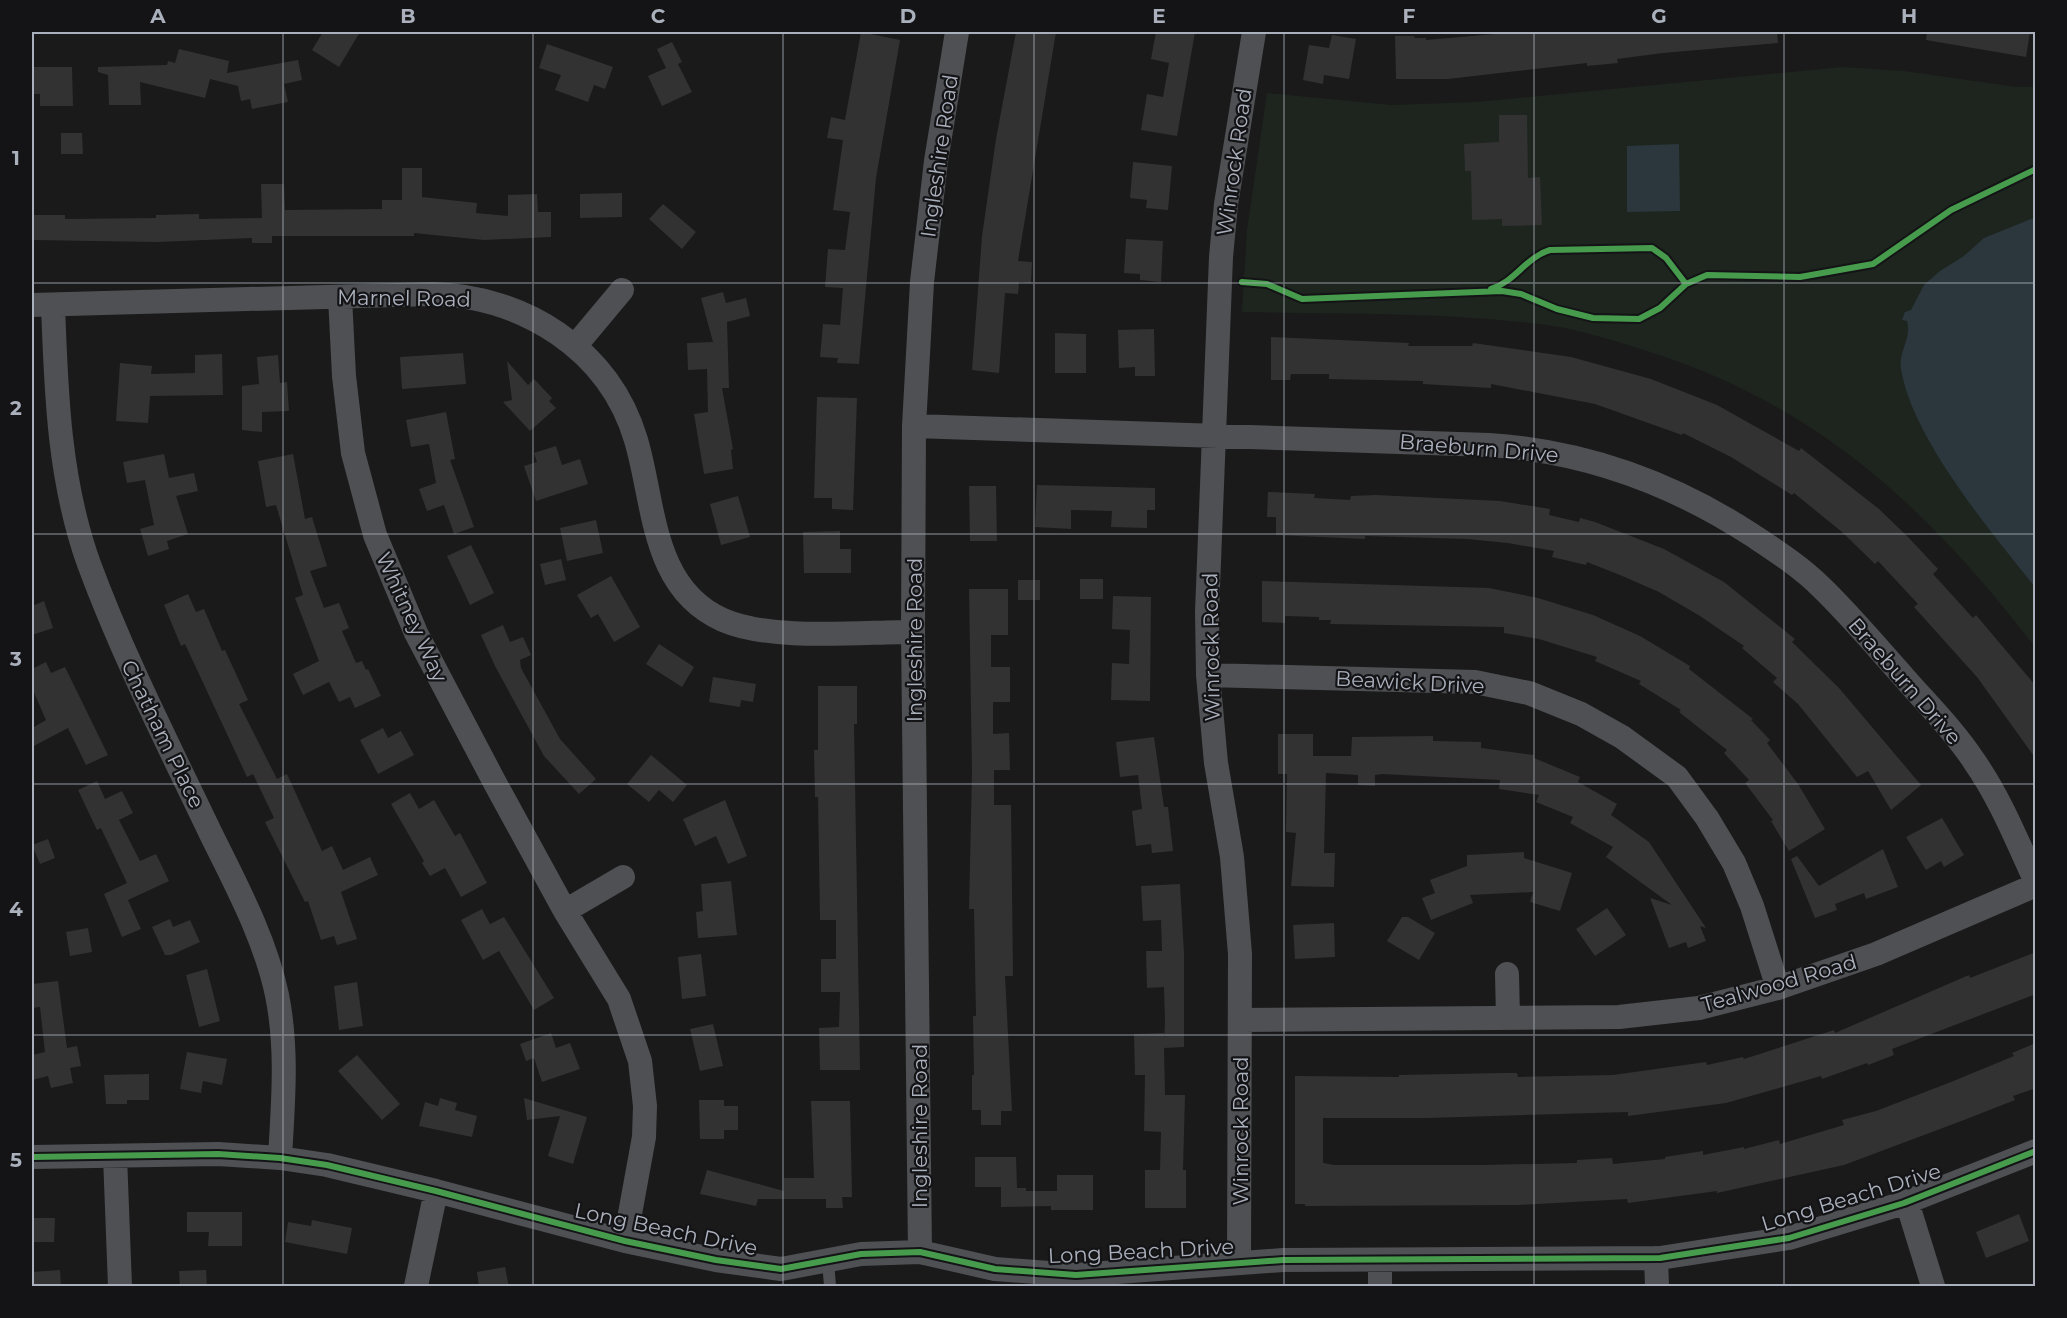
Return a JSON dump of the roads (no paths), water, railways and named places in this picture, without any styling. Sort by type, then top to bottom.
[{"type":"street","name":"Ingleshire Road","points":[[920,1252],[913,632],[914,426],[922,282],[936,161],[957,32]]},
{"type":"street","name":"Winrock Road","points":[[1239,1263],[1241,1020],[1236,893],[1216,763],[1208,675],[1207,612],[1218,304],[1225,214],[1254,32]]},
{"type":"street","points":[[576,345],[622,290]]},
{"type":"street","name":"Marnel Road","points":[[42,305],[432,294],[469,297],[527,316],[576,345],[600,372],[629,421],[642,460],[661,550],[676,580],[694,602],[722,620],[768,632],[913,632]]},
{"type":"street","name":"Whitney Way","points":[[340,297],[344,376],[353,453],[375,535],[416,633],[565,911],[619,999],[640,1061],[645,1106],[644,1137],[625,1240]]},
{"type":"street","name":"Chatham Place","points":[[42,305],[62,450],[88,561],[120,644],[255,926],[277,993],[285,1061],[280,1158]]},
{"type":"street","name":"Braeburn Drive","points":[[914,426],[1419,440],[1504,446],[1569,456],[1623,470],[1685,495],[1787,559],[1820,586],[1872,641],[1974,760],[2002,808],[2036,884]]},
{"type":"street","name":"Beawick Drive","points":[[1208,675],[1475,682],[1529,693],[1581,714],[1622,737],[1677,777],[1707,818],[1734,862],[1778,988]]},
{"type":"street","points":[[565,911],[623,877]]},
{"type":"street","name":"Tealwood Road","points":[[1241,1020],[1618,1017],[1699,1008],[1778,988],[1876,954],[2036,884]]},
{"type":"street","points":[[1507,974],[1508,1018]]},
{"type":"street","name":"Long Beach Drive","points":[[32,1157],[218,1154],[280,1158],[327,1166],[436,1191],[625,1240],[716,1260],[781,1269],[861,1254],[920,1252],[994,1269],[1076,1275],[1283,1260],[1656,1258],[1789,1238],[1907,1202],[2036,1151]]},
{"type":"street","points":[[115,1156],[120,1287]]},
{"type":"street","points":[[416,1287],[436,1191]]},
{"type":"street","points":[[1907,1202],[1933,1287]]},
{"type":"street","points":[[1656,1258],[1657,1287]]},
{"type":"street","points":[[1380,1260],[1380,1287]]},
{"type":"lane","points":[[828,1261],[830,1287]]}]
